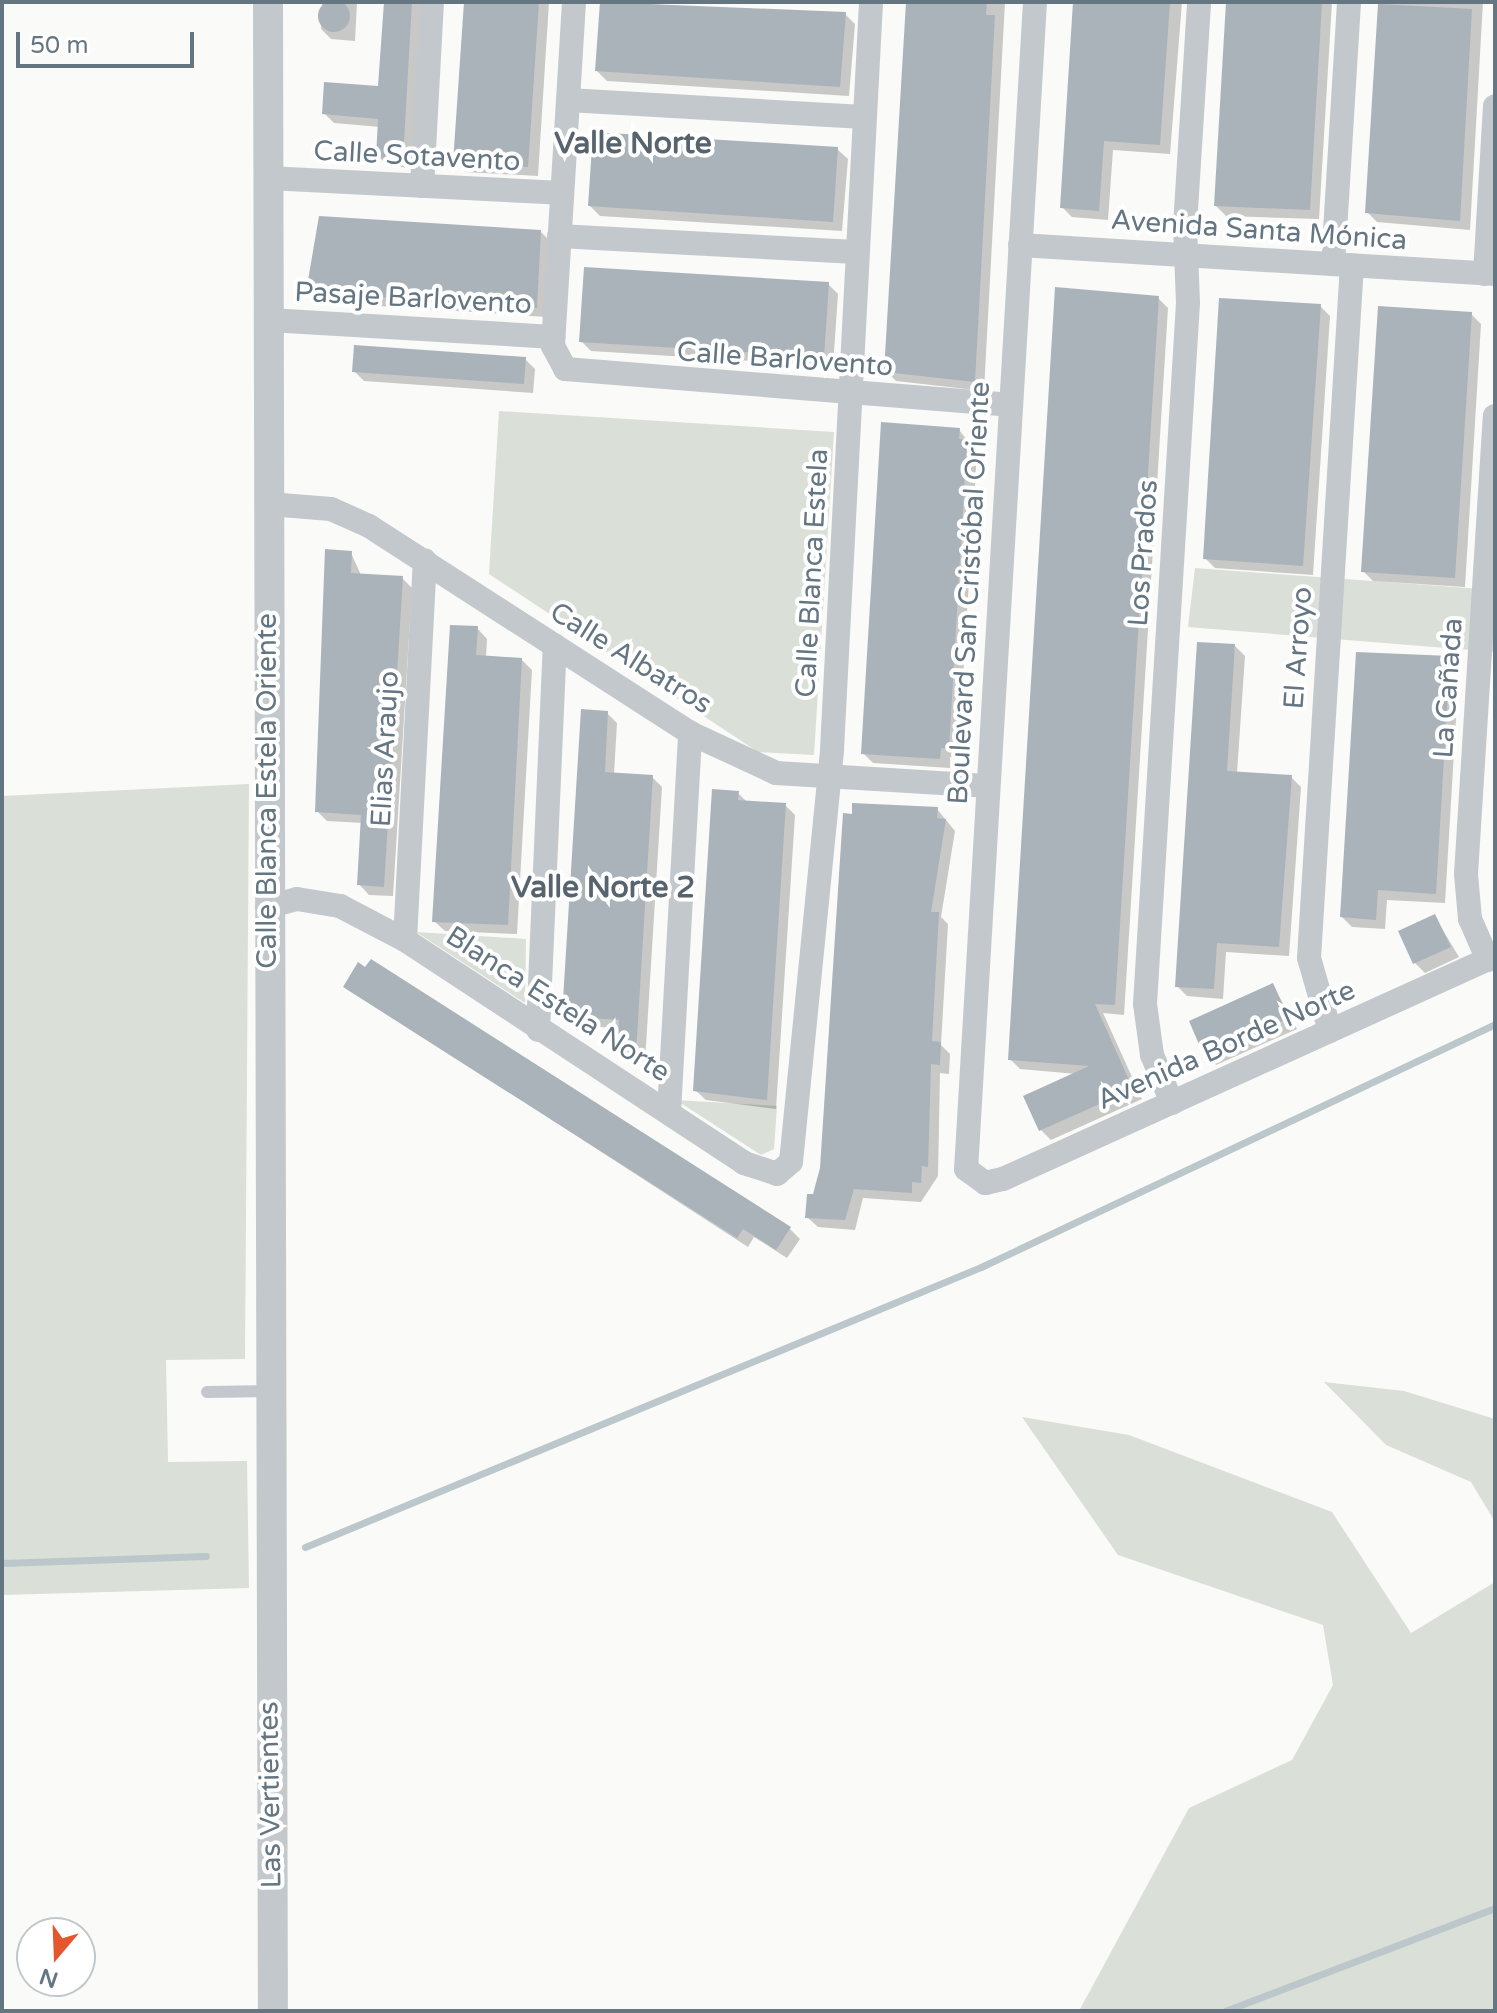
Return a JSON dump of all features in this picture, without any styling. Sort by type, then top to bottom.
[{"type":"street","name":"Calle Blanca Estela Oriente","points":[[266,1579],[268,2]]},
{"type":"street","points":[[422,186],[432,2]]},
{"type":"street","points":[[553,337],[574,2]]},
{"type":"street","name":"Calle Blanca Estela","points":[[795,1146],[827,779],[871,2]]},
{"type":"street","name":"Boulevard San Cristóbal Oriente","points":[[980,1182],[965,1158],[1035,2]]},
{"type":"street","name":"Los Prados","points":[[1172,1103],[1152,1055],[1145,1004],[1199,2]]},
{"type":"street","name":"El Arroyo","points":[[1330,1031],[1309,958],[1342,265],[1349,2]]},
{"type":"street","points":[[568,100],[864,117]]},
{"type":"street","points":[[1490,274],[1495,106]]},
{"type":"street","name":"Calle Sotavento","points":[[268,178],[562,193]]},
{"type":"street","points":[[559,236],[856,252]]},
{"type":"street","name":"Avenida Santa Mónica","points":[[1020,245],[1490,274]]},
{"type":"street","name":"Pasaje Barlovento","points":[[269,320],[553,337]]},
{"type":"street","name":"Calle Barlovento","points":[[553,337],[559,362],[581,375],[1010,405]]},
{"type":"street","name":"La Cañada","points":[[1491,958],[1470,919],[1466,874],[1495,416]]},
{"type":"street","name":"Calle Albatros","points":[[269,504],[331,509],[425,561],[690,733],[776,773],[827,779],[987,786]]},
{"type":"street","name":"Elias Araujo","points":[[405,940],[425,561]]},
{"type":"street","points":[[538,1030],[555,645]]},
{"type":"street","points":[[669,1112],[690,733]]},
{"type":"street","name":"Blanca Estela Norte","points":[[267,907],[322,899],[405,940],[538,1030],[768,1173],[786,1169],[795,1146]]},
{"type":"street","name":"Avenida Borde Norte","points":[[980,1182],[1003,1179],[1491,958]]},
{"type":"street","name":"Las Vertientes","points":[[266,1579],[273,2011]]},
{"type":"lane","points":[[207,1392],[266,1391]]},
{"type":"shaded area","points":[[499,411],[834,432],[814,755],[758,752],[489,574]]},
{"type":"shaded area","points":[[1195,568],[1495,590],[1495,652],[1188,627]]},
{"type":"shaded area","points":[[249,784],[245,1359],[166,1360],[168,1462],[247,1461],[249,1588],[2,1595],[2,796]]},
{"type":"shaded area","points":[[416,932],[526,939],[525,1003]]},
{"type":"shaded area","points":[[676,1100],[777,1106],[774,1149],[761,1155]]},
{"type":"shaded area","points":[[1324,1382],[1404,1391],[1495,1419],[1495,1522],[1471,1482],[1386,1445]]},
{"type":"shaded area","points":[[1022,1417],[1129,1435],[1332,1512],[1411,1633],[1495,1582],[1495,2011],[1079,2011],[1189,1808],[1292,1760],[1333,1685],[1323,1625],[1118,1555]]},
{"type":"building","points":[[334,0],[345,5],[350,16],[345,27],[334,32],[323,27],[318,16],[323,5]]},
{"type":"building","points":[[384,2],[412,2],[403,159],[376,157],[378,119],[322,114],[324,82],[378,86]]},
{"type":"building","points":[[464,2],[539,2],[528,167],[453,163]]},
{"type":"building","points":[[600,2],[846,12],[840,87],[595,71]]},
{"type":"building","points":[[906,2],[987,2],[986,15],[995,15],[975,382],[884,372]]},
{"type":"building","points":[[1073,2],[1170,2],[1160,145],[1104,141],[1099,211],[1060,208]]},
{"type":"building","points":[[1226,2],[1322,2],[1310,210],[1214,206]]},
{"type":"building","points":[[1378,4],[1472,9],[1460,221],[1365,213]]},
{"type":"building","points":[[593,132],[838,147],[833,222],[588,206]]},
{"type":"building","points":[[319,216],[541,230],[537,308],[306,292]]},
{"type":"building","points":[[584,267],[829,282],[824,357],[579,342]]},
{"type":"building","points":[[1055,287],[1159,296],[1115,1005],[1095,1004],[1133,1089],[1039,1131],[1023,1096],[1089,1066],[1008,1060]]},
{"type":"building","points":[[1219,298],[1321,304],[1303,566],[1203,559]]},
{"type":"building","points":[[1378,306],[1472,312],[1455,578],[1361,572]]},
{"type":"building","points":[[354,345],[526,357],[524,384],[352,372]]},
{"type":"building","points":[[881,422],[960,428],[959,439],[967,440],[949,749],[941,748],[940,759],[861,754]]},
{"type":"building","points":[[325,549],[352,551],[351,573],[403,576],[384,887],[357,885],[361,815],[315,812]]},
{"type":"building","points":[[450,625],[478,626],[476,655],[522,658],[508,925],[432,922]]},
{"type":"building","points":[[1197,642],[1235,644],[1227,771],[1292,775],[1279,947],[1217,943],[1214,989],[1175,987]]},
{"type":"building","points":[[1356,652],[1450,656],[1436,894],[1378,890],[1376,920],[1340,917]]},
{"type":"building","points":[[581,709],[608,711],[605,772],[653,775],[636,1053],[617,1051],[619,1020],[562,1016]]},
{"type":"building","points":[[712,789],[739,791],[738,800],[786,803],[767,1100],[693,1091]]},
{"type":"building","points":[[852,803],[938,807],[937,818],[946,819],[931,912],[939,912],[932,1041],[941,1042],[940,1065],[931,1064],[928,1167],[922,1166],[921,1183],[912,1182],[912,1193],[854,1189],[845,1220],[805,1218],[807,1194],[813,1194],[820,1168],[843,813],[852,814]]},
{"type":"building","points":[[1435,914],[1451,947],[1413,964],[1398,931]]},
{"type":"building","points":[[371,959],[791,1227],[776,1250],[743,1229],[737,1238],[343,987],[358,962],[365,967]]},
{"type":"building","points":[[1273,983],[1289,1018],[1204,1056],[1189,1021]]},
{"type":"waterway","points":[[305,1547],[981,1267],[1495,1024]]},
{"type":"waterway","points":[[2,1563],[206,1556]]},
{"type":"waterway","points":[[1225,2011],[1495,1908]]},
{"type":"district","name":"Valle Norte","points":[[633,144]]},
{"type":"district","name":"Valle Norte 2","points":[[603,888]]}]
